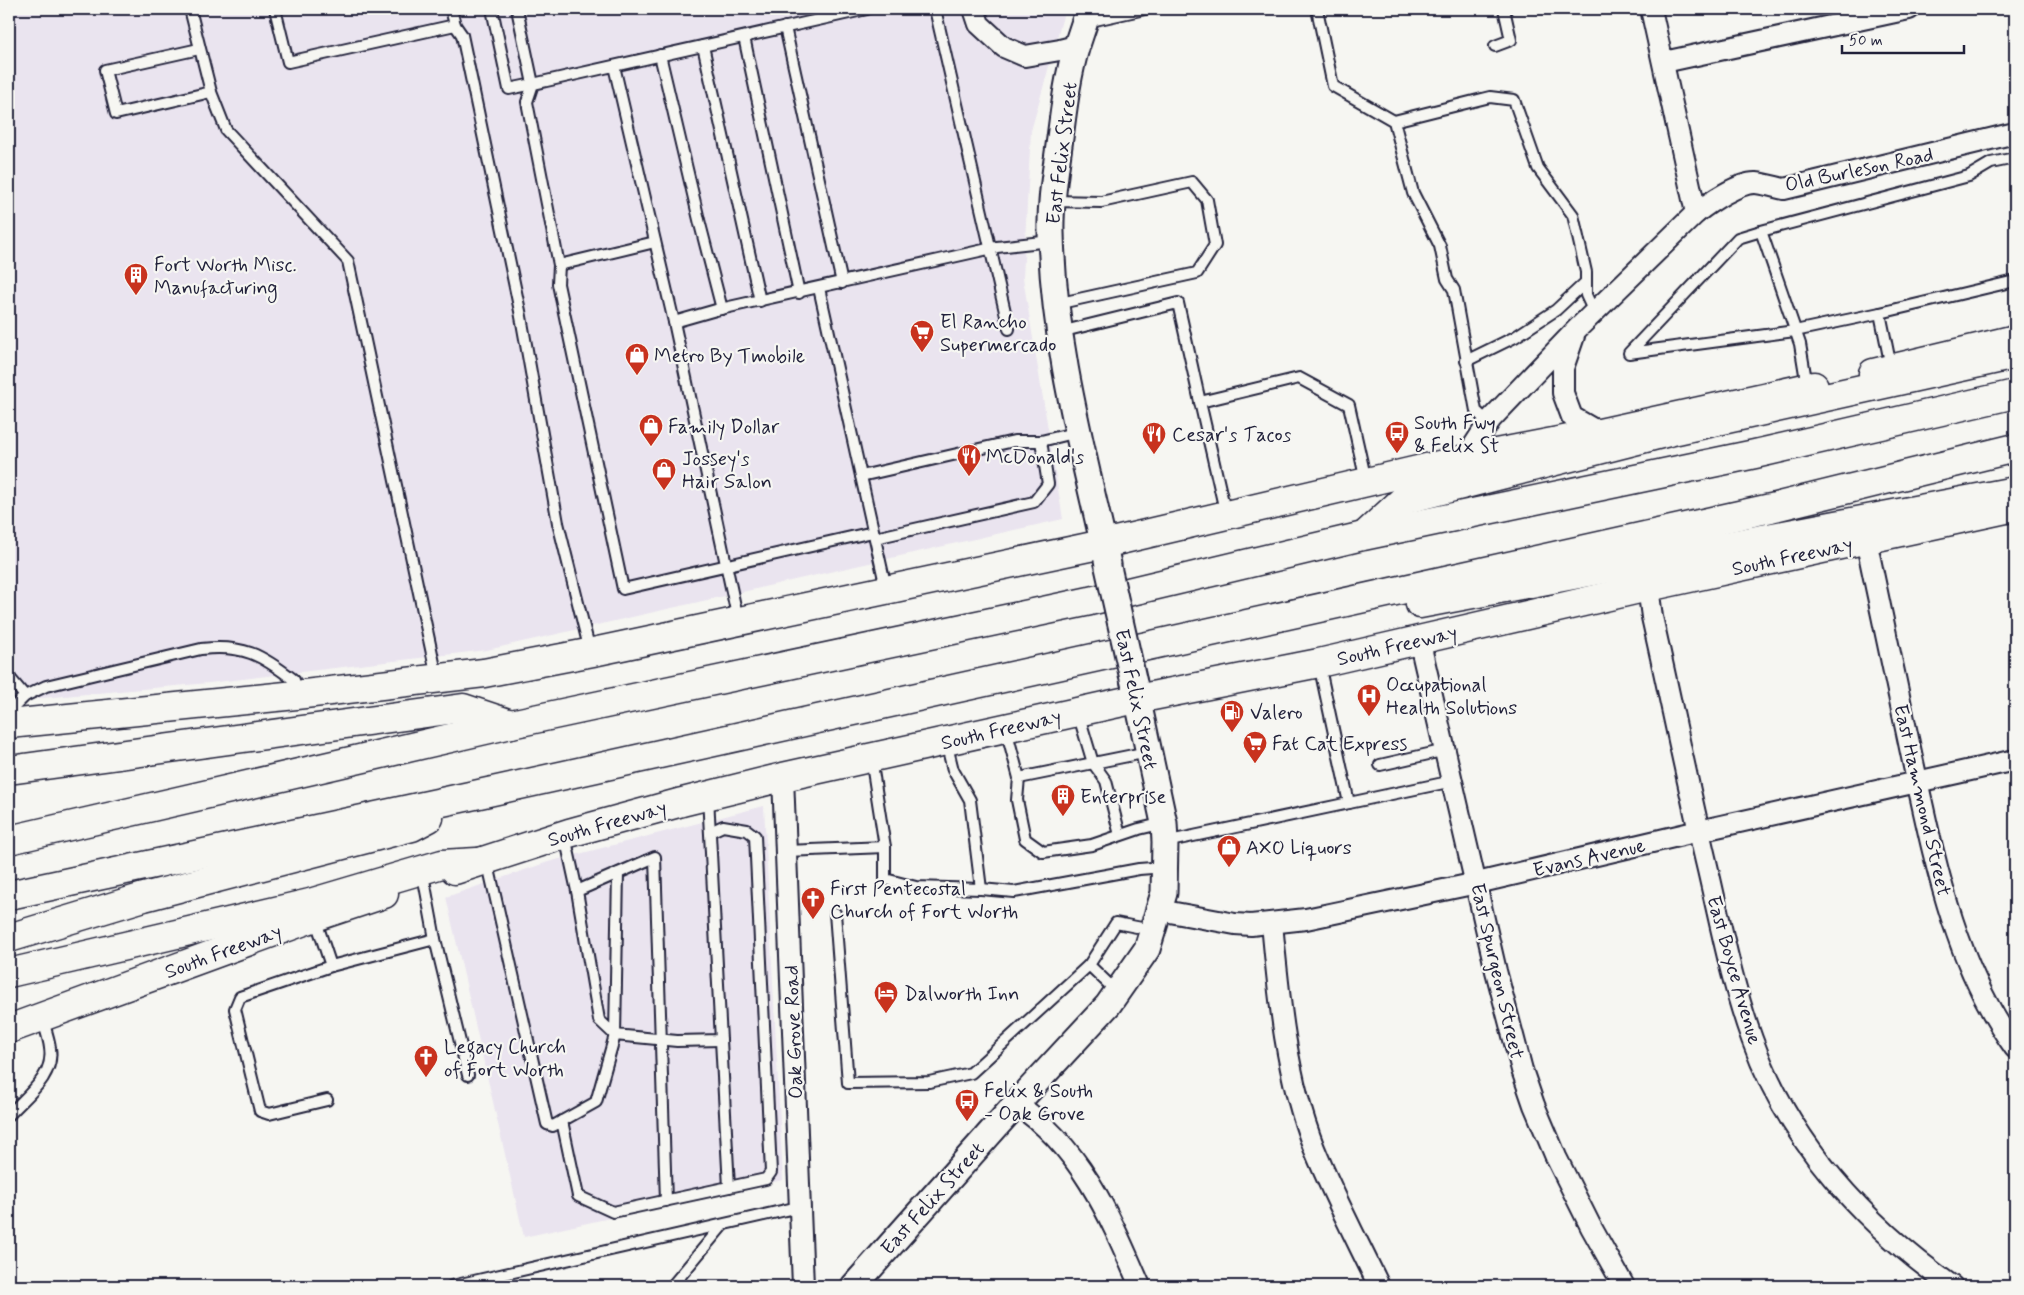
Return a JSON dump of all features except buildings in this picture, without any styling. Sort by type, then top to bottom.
[{"type":"main road","points":[[12,724],[296,696],[484,673],[886,589],[1106,555],[1226,516],[1465,459],[1600,433],[1891,369],[2015,339]]},
{"type":"main road","points":[[1363,536],[1403,500],[1677,430],[2015,355]]},
{"type":"main road","points":[[15,835],[511,724],[1090,601],[1363,536],[1755,454],[2015,394]]},
{"type":"main road","points":[[9,895],[470,796],[1771,508],[2015,448]]},
{"type":"main road","points":[[1350,601],[1397,608],[2015,491]]},
{"type":"main road","name":"South Freeway","points":[[9,1029],[315,917],[482,860],[565,834],[708,796],[783,777],[1078,712],[1136,691],[1319,663],[1648,586],[2015,507]]},
{"type":"main road","points":[[9,770],[463,708],[511,724]]},
{"type":"main road","points":[[9,764],[87,759]]},
{"type":"main road","points":[[9,938],[144,897],[412,827],[470,796]]},
{"type":"main road","points":[[9,973],[310,903],[442,864],[482,860]]},
{"type":"street","points":[[974,9],[979,24],[1004,47],[1025,56],[1076,46]]},
{"type":"street","points":[[1651,9],[1696,214]]},
{"type":"street","points":[[1664,62],[1909,9]]},
{"type":"street","name":"East Felix Street","points":[[860,1284],[1016,1104],[1108,1005],[1147,949],[1164,893],[1165,844],[1149,752],[1078,432],[1064,364],[1056,304],[1052,240],[1053,201],[1065,106],[1076,46],[1087,15]]},
{"type":"street","name":"Old Burleson Road","points":[[1465,459],[1489,423],[1576,329],[1708,204],[1734,190],[1754,183],[1784,189],[2015,133]]},
{"type":"street","name":"Old Burleson Road","points":[[1576,329],[1563,368],[1562,393],[1572,417],[1600,433]]},
{"type":"street","name":"East Hammond Street","points":[[1866,540],[1942,889],[1952,922],[1978,987],[2000,1027],[2015,1048]]},
{"type":"street","name":"East Boyce Avenue","points":[[1648,586],[1652,617],[1699,831],[1742,1007],[1752,1040],[1786,1110],[1810,1148],[1850,1198],[1884,1232],[1930,1271],[1952,1286]]},
{"type":"street","name":"East Spurgeon Street","points":[[1419,639],[1496,971],[1522,1070],[1534,1105],[1556,1157],[1624,1286]]},
{"type":"street","name":"Evans Avenue","points":[[1156,920],[1235,924],[1272,923],[1358,909],[2015,760]]},
{"type":"street","name":"Oak Grove Road","points":[[783,777],[803,1286]]},
{"type":"street","points":[[1272,923],[1285,1039],[1297,1093],[1314,1147],[1379,1286]]},
{"type":"street","points":[[1016,1104],[1055,1137],[1078,1164],[1108,1214],[1140,1286]]},
{"type":"lane","points":[[190,9],[211,92],[226,130],[348,261],[438,679]]},
{"type":"lane","points":[[275,9],[288,62],[455,25]]},
{"type":"lane","points":[[451,9],[455,25],[462,35],[520,311],[558,523],[590,652]]},
{"type":"lane","points":[[492,9],[509,89],[867,9]]},
{"type":"lane","points":[[517,9],[533,84],[526,102],[559,266],[558,284],[623,589],[726,564],[1034,502],[1048,484],[1041,441]]},
{"type":"lane","points":[[935,9],[1009,329]]},
{"type":"lane","points":[[1087,15],[1145,9]]},
{"type":"lane","points":[[1317,9],[1333,86],[1394,121],[1490,97],[1514,100],[1538,168],[1573,215],[1586,272],[1586,295],[1594,312]]},
{"type":"lane","points":[[1495,46],[1511,40],[1504,9]]},
{"type":"lane","points":[[785,27],[842,283]]},
{"type":"lane","points":[[744,36],[799,293]]},
{"type":"lane","points":[[702,46],[760,301]]},
{"type":"lane","points":[[199,49],[105,70],[116,114],[211,92]]},
{"type":"lane","points":[[660,55],[722,309]]},
{"type":"lane","points":[[614,66],[674,322],[739,621]]},
{"type":"lane","points":[[1394,121],[1413,194],[1440,246],[1447,279],[1454,290],[1476,411],[1489,423]]},
{"type":"lane","points":[[2015,158],[1990,164],[1969,176],[1738,238],[1629,354],[1795,331],[1880,313],[2015,280]]},
{"type":"lane","points":[[1053,201],[1101,202],[1192,182],[1207,200],[1215,245],[1197,273],[1056,304]]},
{"type":"lane","points":[[1761,231],[1800,344],[1807,387]]},
{"type":"lane","points":[[674,322],[722,309],[990,248],[1052,240]]},
{"type":"lane","points":[[559,266],[655,242]]},
{"type":"lane","points":[[1466,361],[1515,337],[1556,310],[1586,282]]},
{"type":"lane","points":[[819,288],[886,589]]},
{"type":"lane","points":[[1060,332],[1178,303],[1226,516]]},
{"type":"lane","points":[[1880,313],[1891,369]]},
{"type":"lane","points":[[1200,402],[1299,378],[1349,405],[1367,483]]},
{"type":"lane","points":[[861,476],[1014,441],[1041,441],[1078,432]]},
{"type":"lane","points":[[12,724],[14,707],[25,696],[46,686],[201,649],[222,647],[250,652],[279,668],[294,680],[296,696]]},
{"type":"lane","points":[[1319,663],[1349,803]]},
{"type":"lane","points":[[9,678],[25,696]]},
{"type":"lane","points":[[1078,712],[1093,763],[1106,780],[1120,835]]},
{"type":"lane","points":[[1006,728],[1019,778],[1017,800],[1025,839],[1043,852],[1092,845],[1120,835],[1165,844],[1453,781]]},
{"type":"lane","points":[[946,741],[953,770],[970,800],[981,889]]},
{"type":"lane","points":[[1380,765],[1446,750]]},
{"type":"lane","points":[[1019,778],[1149,752]]},
{"type":"lane","points":[[871,758],[885,848],[885,879],[916,887],[1014,892],[1139,869],[1165,844]]},
{"type":"lane","points":[[708,796],[729,1187]]},
{"type":"lane","points":[[562,1121],[578,1196],[613,1212],[766,1179],[771,1172],[755,836],[747,830],[723,826],[710,832]]},
{"type":"lane","points":[[565,834],[577,891],[599,1020],[615,1035],[677,1041],[720,1040]]},
{"type":"lane","points":[[786,851],[885,848]]},
{"type":"lane","points":[[577,891],[655,856],[666,1200]]},
{"type":"lane","points":[[482,860],[547,1124],[553,1126],[596,1102],[615,1035],[618,873]]},
{"type":"lane","points":[[424,880],[435,939],[468,1075]]},
{"type":"lane","points":[[835,913],[848,1083],[929,1082],[971,1072],[1089,965],[1116,924],[1156,920]]},
{"type":"lane","points":[[315,917],[331,966]]},
{"type":"lane","points":[[326,1100],[269,1114],[260,1111],[235,1009],[240,997],[331,966],[435,939]]},
{"type":"lane","points":[[1089,965],[1117,992]]},
{"type":"lane","points":[[9,1115],[45,1076],[50,1064],[50,1049],[42,1017]]},
{"type":"lane","points":[[452,1286],[800,1207]]},
{"type":"lane","points":[[672,1286],[722,1226]]},
{"type":"shaded area","points":[[9,9],[1065,9],[1031,131],[1023,278],[1063,519],[487,650],[209,683],[9,701]]},
{"type":"shaded area","points":[[764,806],[783,1180],[524,1237],[446,897],[548,862]]},
{"type":"place","name":"Fort Worth Misc. Manufacturing","points":[[136,296]]},
{"type":"place","name":"El Rancho Supermercado","points":[[922,353]]},
{"type":"place","name":"Metro By Tmobile","points":[[637,376]]},
{"type":"place","name":"Family Dollar","points":[[651,447]]},
{"type":"place","name":"South Fwy & Felix St","points":[[1397,454]]},
{"type":"place","name":"Cesar's Tacos","points":[[1154,455]]},
{"type":"place","name":"McDonald's","points":[[969,477]]},
{"type":"place","name":"Jossey's Hair Salon","points":[[664,491]]},
{"type":"place","name":"Occupational Health Solutions","points":[[1369,717]]},
{"type":"place","name":"Valero","points":[[1232,733]]},
{"type":"place","name":"Fat Cat Express","points":[[1255,764]]},
{"type":"place","name":"Enterprise","points":[[1063,817]]},
{"type":"place","name":"AXO Liquors","points":[[1229,868]]},
{"type":"place","name":"First Pentecostal Church of Fort Worth","points":[[813,920]]},
{"type":"place","name":"Dalworth Inn","points":[[886,1014]]},
{"type":"place","name":"Legacy Church of Fort Worth","points":[[426,1078]]},
{"type":"place","name":"Felix & South - Oak Grove","points":[[967,1122]]}]
